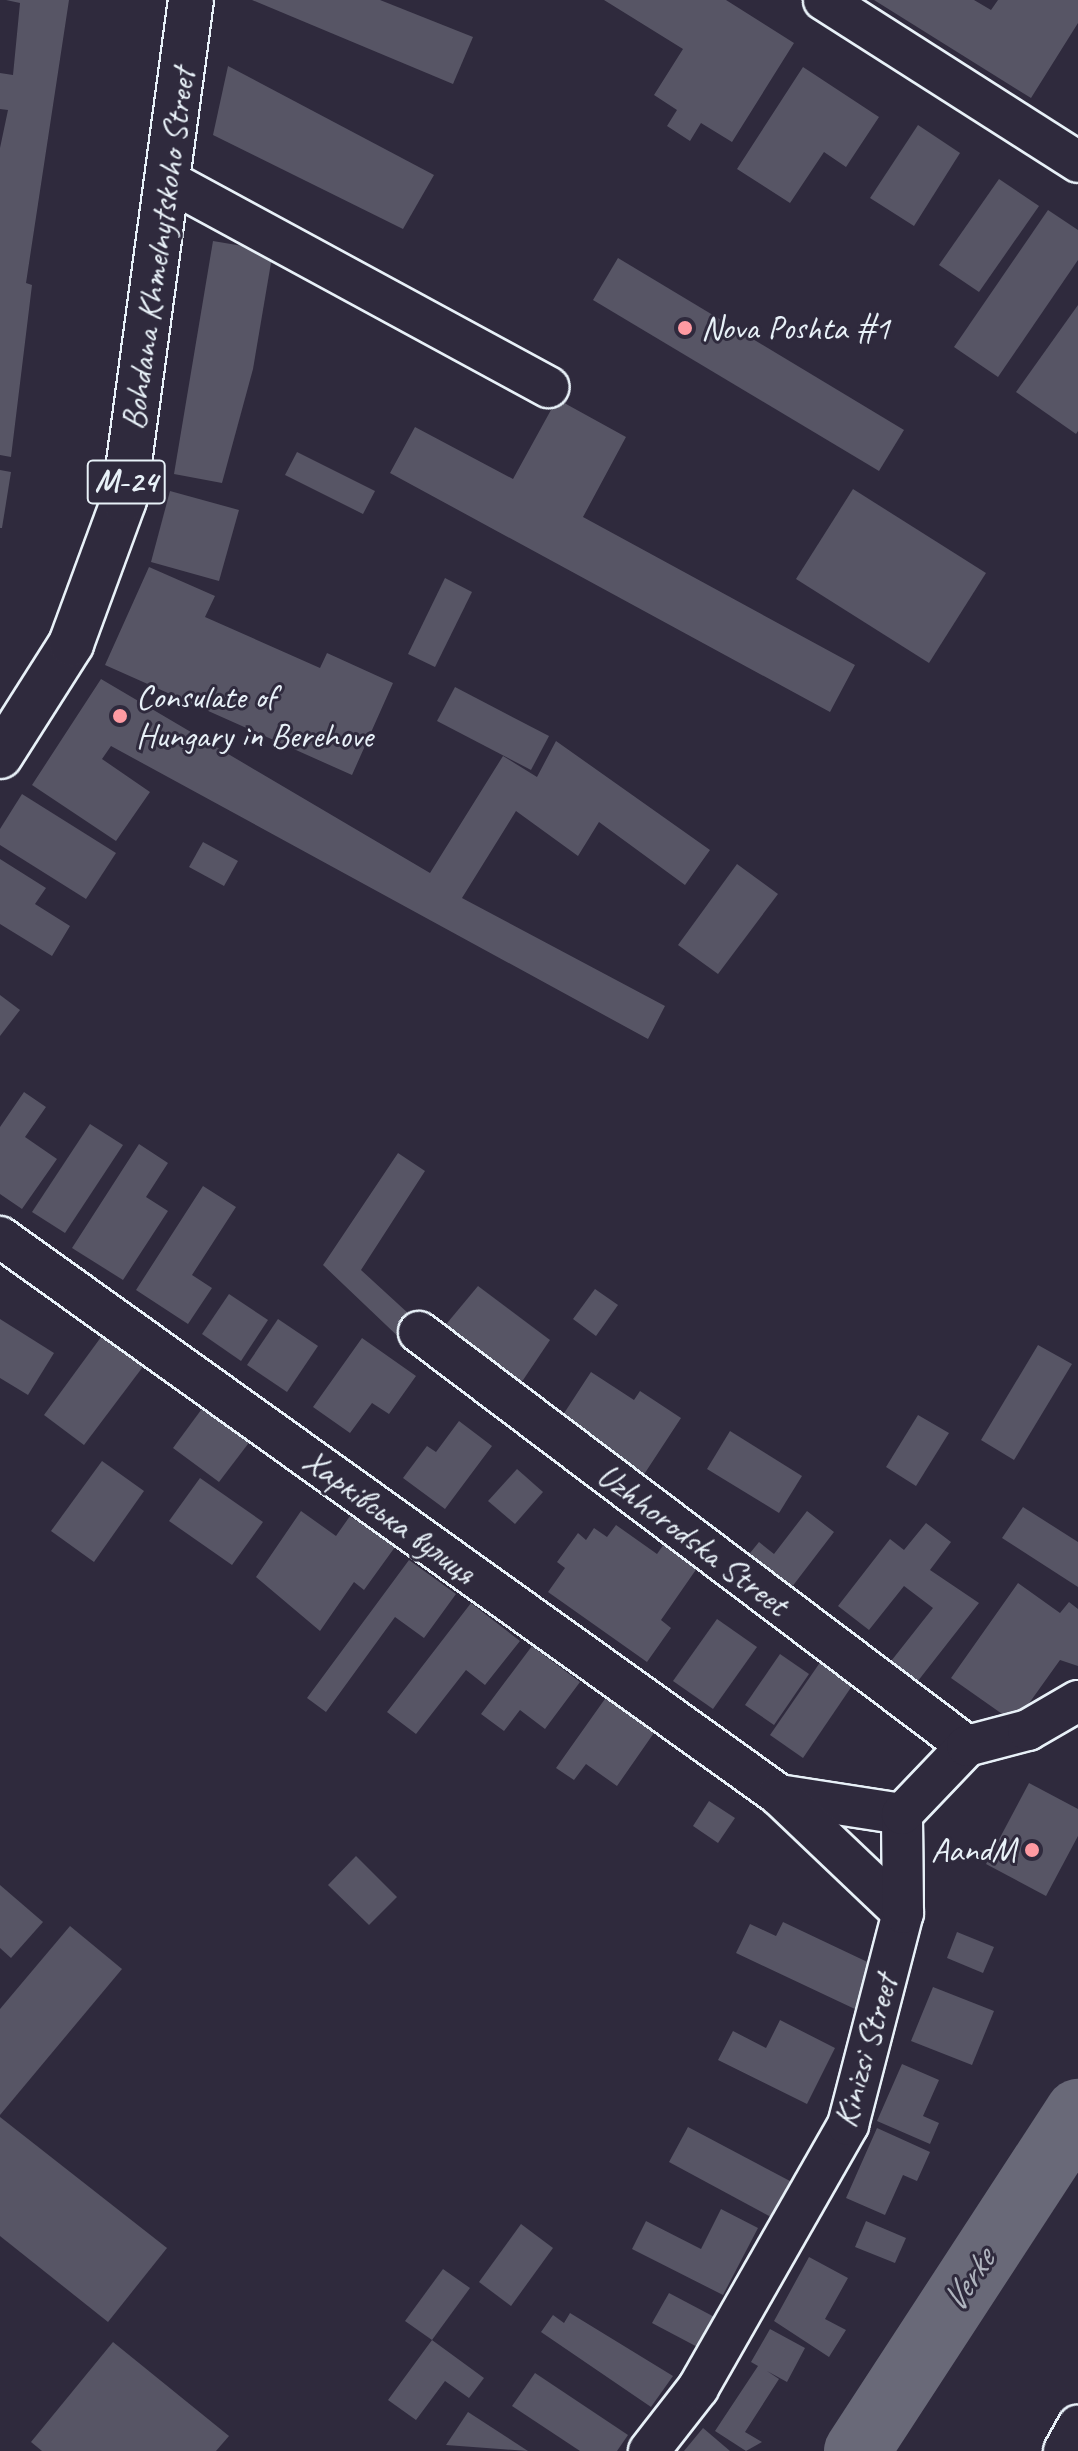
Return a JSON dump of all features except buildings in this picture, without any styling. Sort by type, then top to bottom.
[{"type":"highway","name":"Bohdana Khmelnytskoho Street","points":[[0,756],[71,644],[124,500],[191,0]]},
{"type":"street","points":[[824,0],[1078,162]]},
{"type":"street","points":[[167,180],[549,387]]},
{"type":"street","name":"Харківська вулиця","points":[[0,1237],[779,1795],[903,1913]]},
{"type":"street","name":"Uzhhorodska Street","points":[[419,1332],[967,1746]]},
{"type":"street","points":[[902,1814],[967,1746],[1028,1730],[1078,1701]]},
{"type":"street","name":"Харківська вулиця","points":[[779,1795],[902,1814]]},
{"type":"street","name":"Kinizsi Street","points":[[649,2451],[698,2388],[848,2125],[903,1913],[902,1814]]},
{"type":"street","points":[[1064,2451],[1078,2426]]},
{"type":"waterway","name":"Verke","points":[[857,2451],[1078,2112]]},
{"type":"place","name":"Nova Poshta #1","points":[[685,328]]},
{"type":"place","name":"Consulate of Hungary in Berehove","points":[[120,716]]},
{"type":"place","name":"AandM","points":[[1032,1850]]}]
